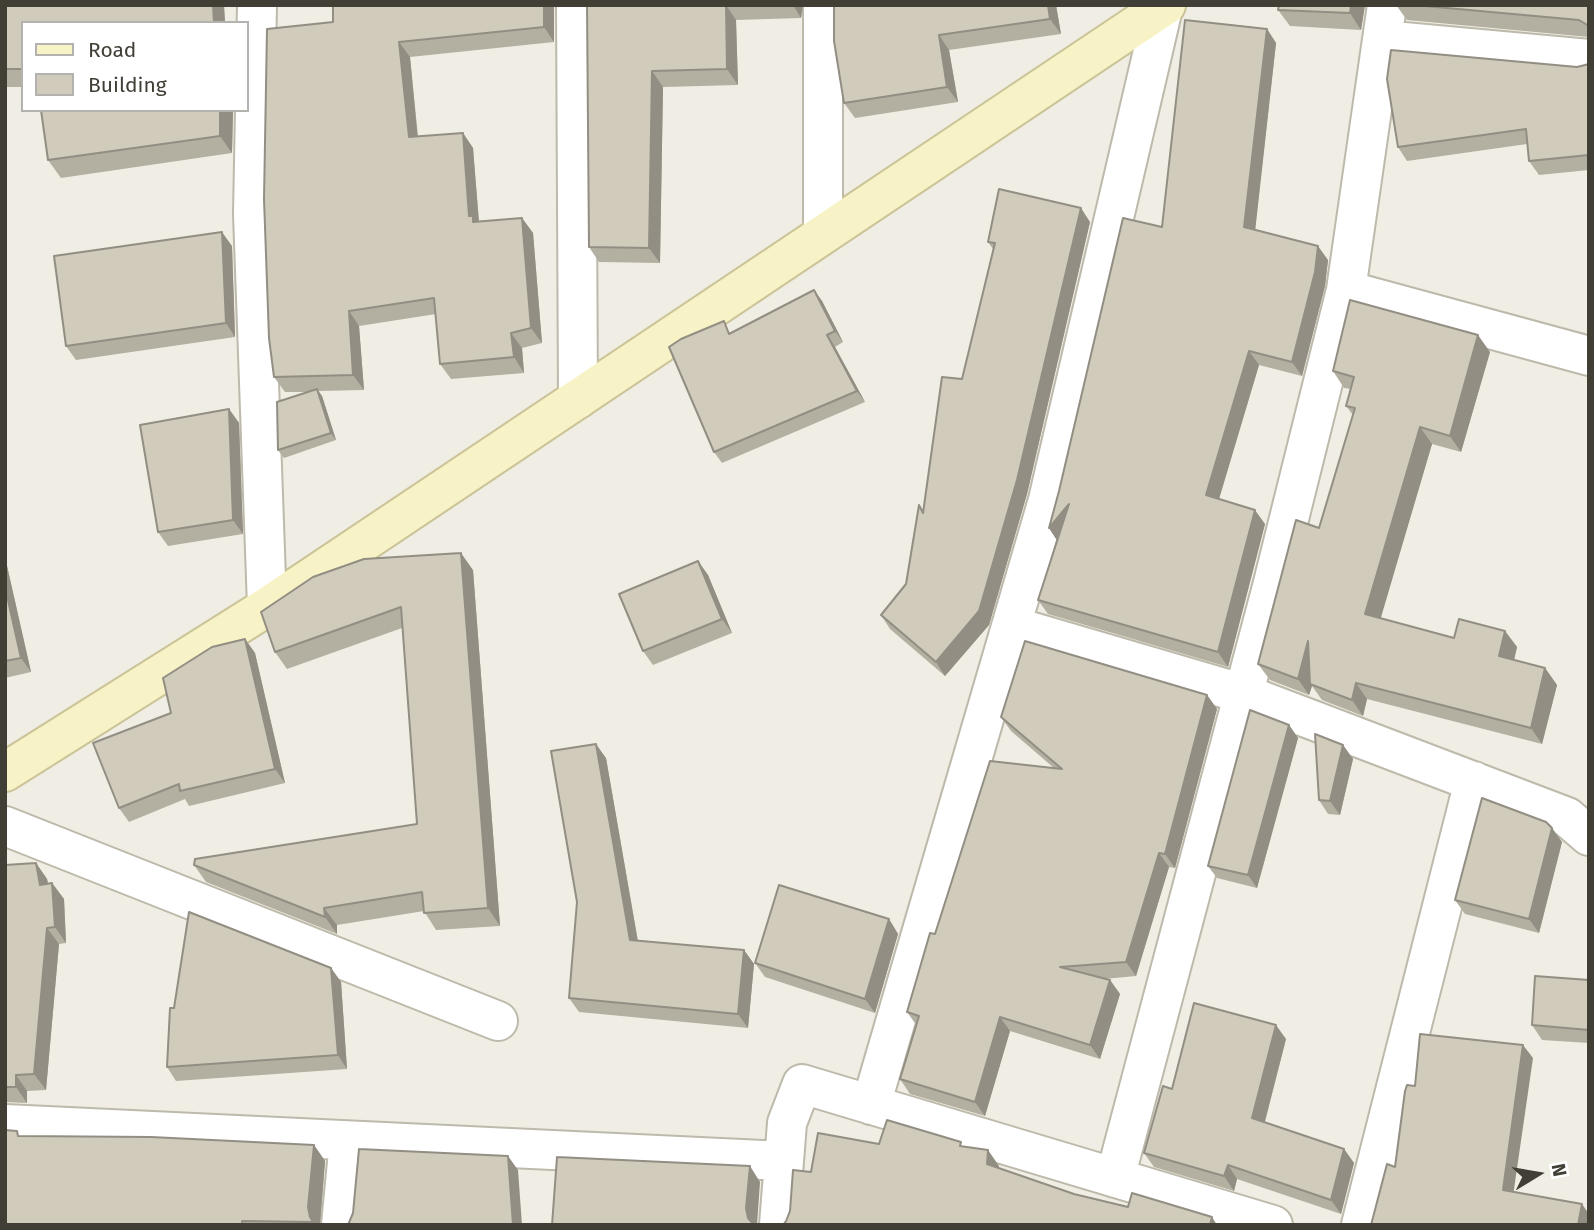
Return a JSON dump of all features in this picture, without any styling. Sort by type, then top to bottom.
[{"type":"main road","points":[[5,772],[267,607],[1164,6]]},
{"type":"street","points":[[257,5],[253,214],[267,607]]},
{"type":"street","points":[[576,5],[578,398]]},
{"type":"street","points":[[823,5],[823,234]]},
{"type":"street","points":[[871,1105],[1048,500],[1164,6]]},
{"type":"street","points":[[1115,1178],[1244,694],[1346,290],[1385,23],[1589,60]]},
{"type":"street","points":[[1346,290],[1589,356]]},
{"type":"street","points":[[1012,626],[1244,694],[1567,817],[1589,836]]},
{"type":"street","points":[[1362,1225],[1474,781]]},
{"type":"street","points":[[5,826],[498,1021]]},
{"type":"street","points":[[779,1225],[787,1123],[802,1084],[1273,1225]]},
{"type":"street","points":[[5,1124],[784,1161]]},
{"type":"street","points":[[341,1225],[349,1140]]},
{"type":"building","points":[[5,5],[213,5],[214,21],[21,21],[21,69],[5,69]]},
{"type":"building","points":[[333,5],[544,5],[544,27],[399,42],[409,137],[463,133],[469,216],[473,216],[473,222],[522,218],[531,328],[511,333],[514,357],[440,364],[434,298],[349,311],[353,375],[274,377],[269,338],[264,199],[267,29],[333,22]]},
{"type":"building","points":[[587,5],[726,5],[727,69],[652,71],[649,248],[589,247]]},
{"type":"building","points":[[834,5],[1048,5],[1050,19],[939,35],[947,87],[844,103],[834,41]]},
{"type":"building","points":[[1279,5],[1351,5],[1350,13],[1278,10]]},
{"type":"building","points":[[1414,5],[1589,5],[1589,26],[1579,20]]},
{"type":"building","points":[[1185,20],[1267,29],[1244,227],[1318,246],[1315,272],[1292,362],[1249,351],[1206,495],[1255,510],[1218,652],[1038,600],[1069,504],[1049,528],[1123,218],[1162,227]]},
{"type":"building","points":[[1391,50],[1577,67],[1589,64],[1589,155],[1529,161],[1526,129],[1398,147],[1387,79]]},
{"type":"building","points":[[41,112],[220,112],[220,136],[48,160]]},
{"type":"building","points":[[999,189],[1081,208],[1017,480],[979,611],[936,662],[881,615],[906,584],[919,505],[923,513],[942,377],[962,379],[995,243],[988,242]]},
{"type":"building","points":[[222,232],[226,323],[66,346],[54,256]]},
{"type":"building","points":[[814,290],[835,331],[827,335],[857,391],[714,452],[669,347],[681,339],[724,321],[729,334]]},
{"type":"building","points":[[1350,300],[1478,335],[1450,436],[1420,427],[1365,614],[1454,638],[1459,619],[1505,631],[1499,656],[1545,668],[1531,728],[1356,683],[1352,700],[1310,684],[1308,641],[1298,679],[1258,664],[1296,520],[1319,528],[1355,408],[1346,406],[1354,377],[1333,371]]},
{"type":"building","points":[[317,389],[331,433],[278,450],[277,402]]},
{"type":"building","points":[[229,409],[233,520],[158,532],[140,425]]},
{"type":"building","points":[[461,553],[488,908],[424,913],[422,892],[324,908],[325,917],[194,865],[195,859],[417,824],[401,607],[275,652],[261,612],[313,577],[364,559]]},
{"type":"building","points":[[698,561],[722,619],[643,651],[619,594]]},
{"type":"building","points":[[5,587],[21,658],[5,661]]},
{"type":"building","points":[[245,639],[275,769],[180,791],[179,784],[119,808],[93,743],[171,713],[163,678],[212,647]]},
{"type":"building","points":[[1025,641],[1207,695],[1165,854],[1159,853],[1126,962],[1060,967],[1110,980],[1090,1045],[1000,1017],[975,1102],[900,1079],[919,1016],[907,1012],[930,933],[935,934],[990,761],[1062,769],[1001,717]]},
{"type":"building","points":[[1250,710],[1289,725],[1248,875],[1208,866]]},
{"type":"building","points":[[1315,734],[1343,745],[1330,801],[1319,800]]},
{"type":"building","points":[[596,744],[630,940],[744,950],[738,1014],[569,998],[577,902],[551,751]]},
{"type":"building","points":[[1482,798],[1546,822],[1552,828],[1529,919],[1455,900]]},
{"type":"building","points":[[36,863],[40,885],[52,883],[55,927],[47,928],[34,1074],[16,1075],[16,1087],[5,1087],[5,865]]},
{"type":"building","points":[[779,885],[889,919],[865,999],[755,963]]},
{"type":"building","points":[[189,912],[331,968],[338,1055],[167,1067],[170,1008],[174,1008]]},
{"type":"building","points":[[1535,976],[1589,980],[1589,1030],[1532,1025]]},
{"type":"building","points":[[1194,1003],[1276,1025],[1252,1118],[1344,1149],[1331,1200],[1228,1165],[1224,1176],[1144,1153],[1163,1086],[1172,1089]]},
{"type":"building","points":[[1420,1034],[1523,1045],[1503,1190],[1582,1204],[1578,1225],[1371,1225],[1387,1164],[1395,1167],[1405,1091],[1407,1085],[1415,1086]]},
{"type":"building","points":[[887,1120],[961,1142],[960,1146],[988,1150],[987,1164],[1074,1194],[1128,1207],[1132,1193],[1212,1217],[1210,1225],[783,1225],[790,1211],[793,1170],[811,1172],[818,1133],[879,1144]]},
{"type":"building","points":[[5,1130],[17,1131],[18,1136],[151,1137],[314,1145],[308,1207],[313,1222],[242,1221],[242,1225],[5,1225]]},
{"type":"building","points":[[359,1149],[508,1156],[513,1225],[348,1225],[353,1213]]},
{"type":"building","points":[[557,1157],[750,1166],[746,1208],[748,1218],[754,1225],[552,1225]]}]
